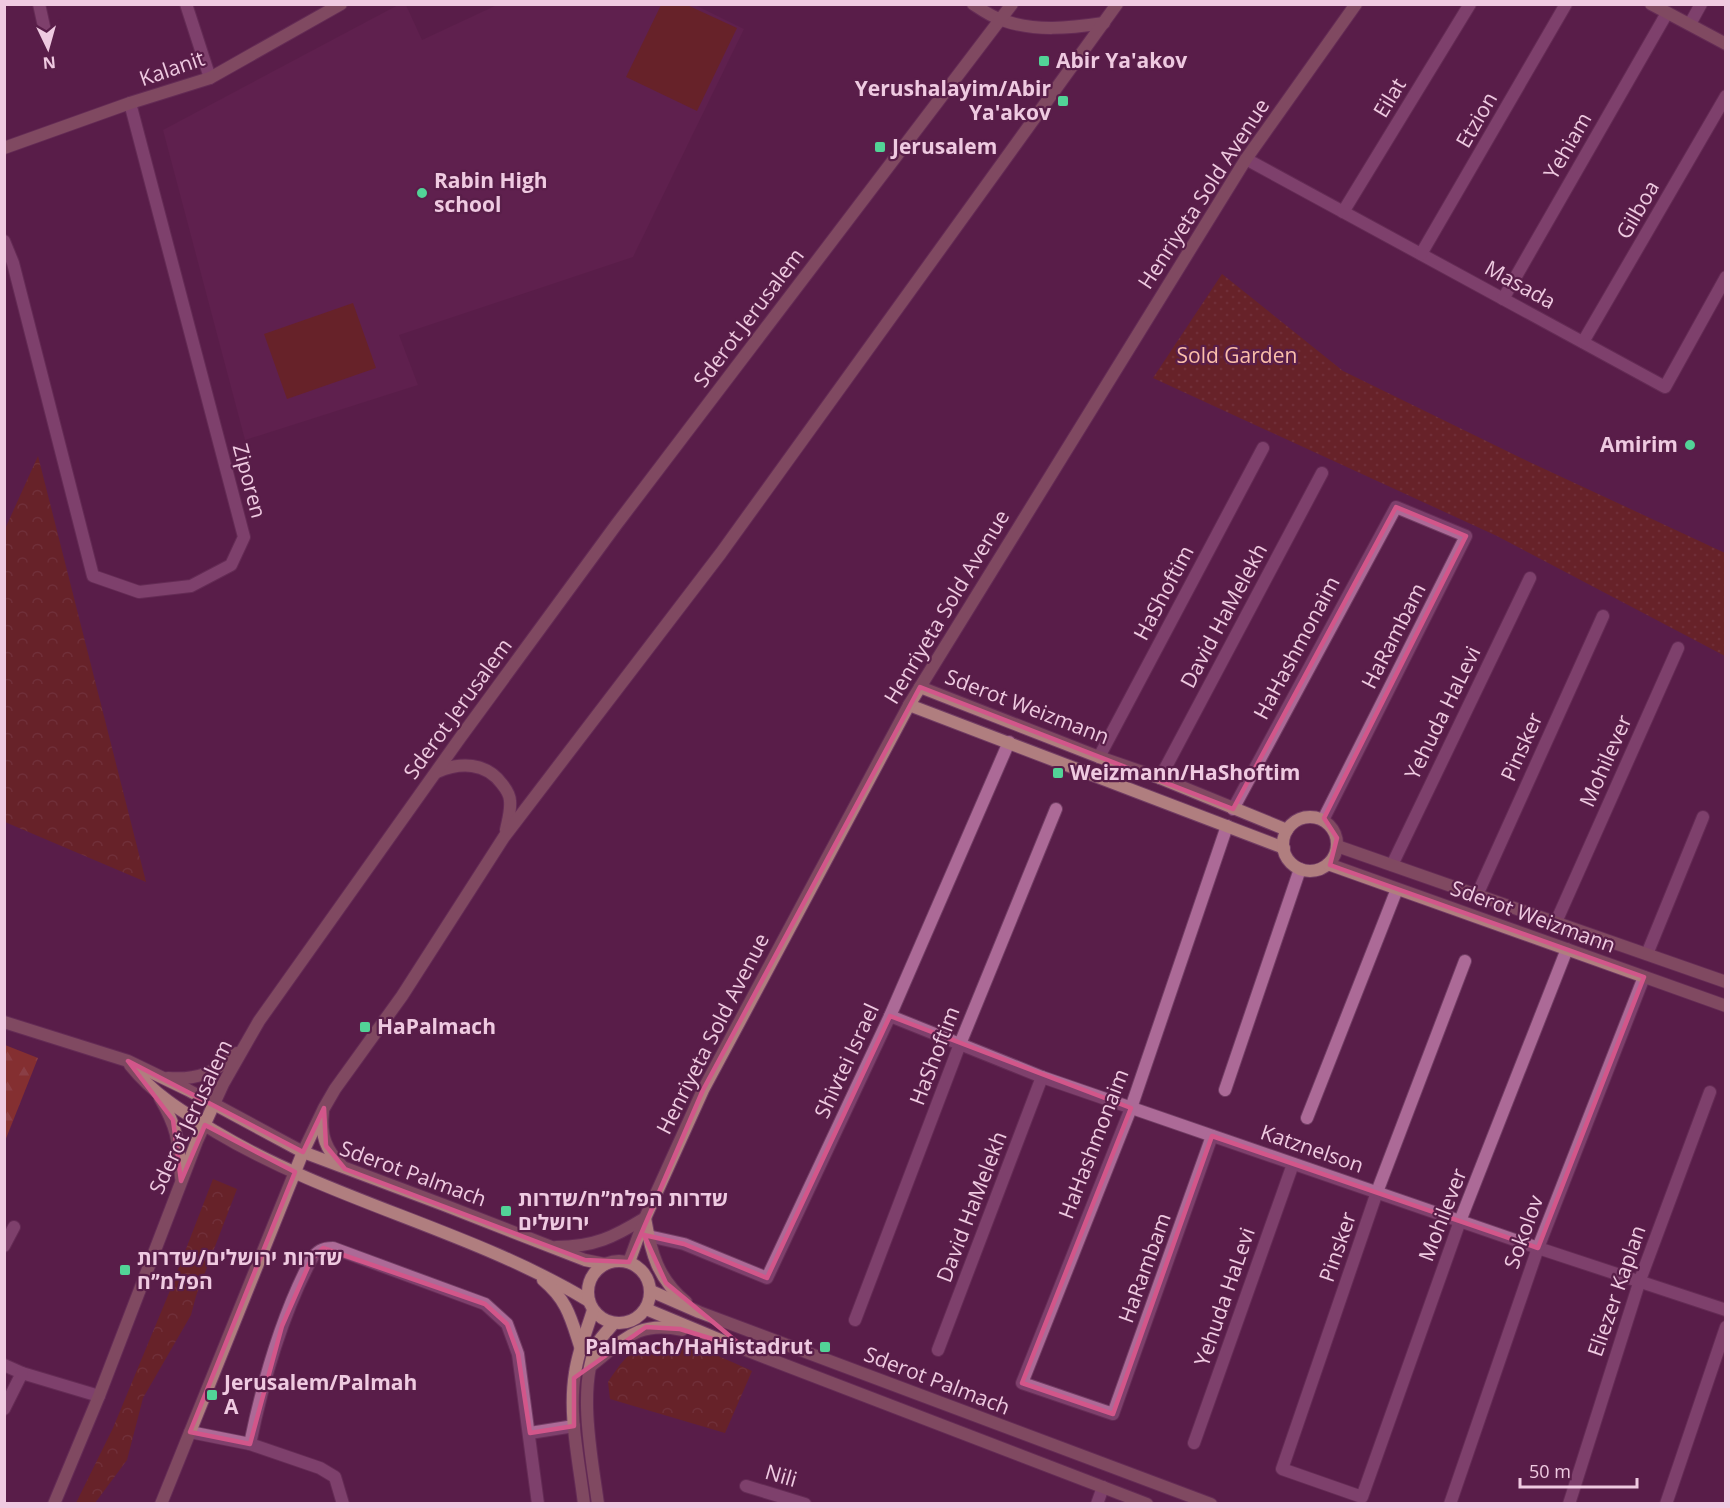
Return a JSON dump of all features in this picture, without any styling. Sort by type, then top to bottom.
[{"type":"street","points":[[39,4],[47,40]]},
{"type":"street","points":[[186,4],[210,78]]},
{"type":"street","name":"Kalanit","points":[[4,148],[130,103],[210,78],[341,4]]},
{"type":"street","points":[[973,4],[999,20],[1015,24],[1043,28],[1104,23]]},
{"type":"street","name":"Sderot Jerusalem","points":[[54,1503],[99,1396],[181,1181],[205,1125],[243,1048],[278,993],[616,525],[1012,4]]},
{"type":"street","points":[[161,1503],[303,1152],[324,1108],[402,996],[504,837],[721,553],[1117,4]]},
{"type":"street","name":"Henriyeta Sold Avenue","points":[[629,1262],[645,1218],[703,1090],[909,705],[1246,159],[1356,4]]},
{"type":"street","name":"Eilat","points":[[1343,212],[1470,4]]},
{"type":"street","name":"Etzion","points":[[1421,254],[1566,4]]},
{"type":"street","points":[[1651,4],[1725,44]]},
{"type":"street","points":[[1690,24],[1701,4]]},
{"type":"street","name":"Yehiam","points":[[1503,298],[1667,14]]},
{"type":"street","name":"Gilboa","points":[[1583,342],[1725,96]]},
{"type":"street","name":"Ziporen","points":[[4,242],[13,263],[93,576],[139,592],[191,586],[231,565],[244,537],[130,103]]},
{"type":"street","name":"Masada","points":[[1246,159],[1665,387],[1725,277]]},
{"type":"street","name":"HaShoftim","points":[[1099,757],[1263,448]]},
{"type":"street","name":"David HaMelekh","points":[[1160,778],[1322,473]]},
{"type":"street","name":"HaHashmonaim","points":[[1233,809],[1396,507]]},
{"type":"street","name":"HaRambam","points":[[1323,820],[1466,536],[1396,507]]},
{"type":"street","name":"Yehuda HaLevi","points":[[1392,865],[1530,578]]},
{"type":"street","name":"Pinsker","points":[[1477,895],[1603,615]]},
{"type":"street","name":"Mohilever","points":[[1556,922],[1678,648]]},
{"type":"street","name":"Sderot Weizmann","points":[[920,687],[1099,757],[1160,778],[1287,830]]},
{"type":"street","name":"Sderot Weizmann","points":[[909,705],[1284,848]]},
{"type":"street","name":"Shivtei Israel","points":[[648,1236],[684,1244],[767,1278],[890,1016],[1009,742]]},
{"type":"street","points":[[435,773],[451,766],[467,765],[482,768],[495,776],[509,795],[510,801],[510,813],[504,837]]},
{"type":"street","name":"HaShoftim","points":[[855,1320],[960,1044],[1056,809]]},
{"type":"street","points":[[1307,817],[1323,820],[1334,831],[1337,846],[1333,859],[1315,870],[1300,869],[1287,857],[1284,848],[1287,830],[1299,820],[1307,817]]},
{"type":"street","points":[[1647,954],[1703,817]]},
{"type":"street","name":"HaHashmonaim","points":[[1113,1414],[1022,1383],[1131,1108],[1227,826]]},
{"type":"street","name":"Sderot Weizmann","points":[[1337,846],[1725,982]]},
{"type":"street","name":"Sderot Weizmann","points":[[1328,864],[1725,1006]]},
{"type":"street","points":[[1225,1090],[1300,869]]},
{"type":"street","points":[[1308,1118],[1397,889]]},
{"type":"street","name":"Mohilever","points":[[1362,1497],[1460,1221],[1567,949]]},
{"type":"street","name":"Pinsker","points":[[1362,1497],[1282,1469],[1377,1192],[1465,961]]},
{"type":"street","name":"Sokolov","points":[[1450,1503],[1538,1248],[1644,977]]},
{"type":"street","name":"Katznelson","points":[[890,1016],[1042,1077],[1725,1310]]},
{"type":"street","name":"Sderot Palmach","points":[[4,1022],[128,1061],[215,1104],[303,1152],[585,1260],[604,1264]]},
{"type":"street","points":[[161,1078],[184,1079],[209,1073],[221,1067],[243,1048]]},
{"type":"street","points":[[128,1061],[158,1095],[173,1120],[178,1135],[181,1181]]},
{"type":"street","name":"David HaMelekh","points":[[938,1350],[1042,1077]]},
{"type":"street","name":"Eliezer Kaplan","points":[[1569,1503],[1640,1280],[1710,1092]]},
{"type":"street","name":"Sderot Palmach","points":[[158,1095],[243,1149],[295,1173],[526,1266],[591,1305]]},
{"type":"street","points":[[324,1108],[323,1128],[326,1146],[331,1155],[345,1169]]},
{"type":"street","name":"HaRambam","points":[[1113,1414],[1212,1136]]},
{"type":"street","name":"Yehuda HaLevi","points":[[1194,1443],[1293,1164]]},
{"type":"street","points":[[551,1247],[581,1246],[599,1242],[613,1237],[645,1218],[651,1250],[666,1283],[699,1312]]},
{"type":"street","points":[[4,1246],[14,1227]]},
{"type":"street","points":[[250,1444],[259,1401],[282,1326],[316,1252],[323,1248],[333,1248],[485,1304],[507,1324],[518,1354],[538,1503]]},
{"type":"street","points":[[629,1262],[645,1273],[651,1291],[650,1299],[646,1309],[637,1319],[614,1323],[600,1317],[591,1305],[588,1293],[592,1276],[604,1264],[629,1262]]},
{"type":"street","points":[[526,1266],[551,1287],[569,1310],[581,1349]]},
{"type":"street","name":"Sderot Palmach","points":[[651,1291],[699,1312],[1211,1503]]},
{"type":"street","points":[[584,1503],[574,1426],[575,1373],[591,1305]]},
{"type":"street","name":"Sderot Palmach","points":[[646,1309],[730,1344],[1147,1503]]},
{"type":"street","points":[[598,1503],[587,1402],[591,1365],[599,1342],[614,1323]]},
{"type":"street","points":[[591,1365],[625,1339],[646,1327],[680,1329],[730,1344]]},
{"type":"street","points":[[1666,1503],[1725,1327]]},
{"type":"street","points":[[4,1365],[22,1373],[99,1396]]},
{"type":"street","points":[[4,1409],[22,1373]]},
{"type":"street","points":[[530,1433],[574,1426]]},
{"type":"street","points":[[190,1432],[250,1444],[320,1468],[334,1477],[344,1503]]},
{"type":"street","name":"Nili","points":[[746,1486],[806,1503]]},
{"type":"street","points":[[1097,1503],[1103,1487]]},
{"type":"highlighted area","points":[[1396,507],[1466,536],[1324,818],[1337,838],[1330,865],[1644,977],[1538,1248],[1212,1136],[1113,1414],[1022,1383],[1131,1108],[890,1016],[767,1278],[684,1244],[644,1235],[666,1283],[737,1342],[735,1346],[680,1329],[646,1327],[574,1378],[574,1426],[530,1433],[518,1354],[507,1324],[485,1304],[323,1248],[311,1260],[282,1326],[250,1444],[190,1432],[295,1172],[205,1125],[181,1181],[173,1120],[128,1061],[303,1152],[324,1108],[326,1146],[345,1169],[585,1260],[629,1262],[703,1090],[920,687],[1233,809]]},
{"type":"shaded area","name":"Rabin High school","points":[[499,4],[695,5],[744,29],[633,257],[399,335],[418,385],[245,440],[163,130],[398,5],[406,5],[422,40]]},
{"type":"green space","points":[[661,5],[687,5],[737,28],[697,111],[626,77]]},
{"type":"green space","name":"Sold Garden","points":[[1222,274],[1343,371],[1521,458],[1725,553],[1725,656],[1497,536],[1153,378]]},
{"type":"green space","points":[[353,303],[376,368],[287,399],[264,334]]},
{"type":"green space","points":[[38,456],[146,882],[5,822],[5,529]]},
{"type":"green space","points":[[5,1045],[38,1058],[5,1141]]},
{"type":"green space","points":[[213,1179],[237,1189],[196,1296],[191,1315],[143,1398],[127,1460],[95,1503],[76,1503],[113,1428]]},
{"type":"green space","points":[[656,1341],[693,1347],[752,1371],[725,1433],[610,1399],[608,1382],[618,1367],[633,1352]]},
{"type":"place","name":"Abir Ya'akov","points":[[1044,61]]},
{"type":"place","name":"Yerushalayim/Abir Ya'akov","points":[[1063,101]]},
{"type":"place","name":"Jerusalem","points":[[880,147]]},
{"type":"place","name":"Rabin High school","points":[[422,193]]},
{"type":"place","name":"Amirim","points":[[1690,445]]},
{"type":"place","name":"Weizmann/HaShoftim","points":[[1058,773]]},
{"type":"place","name":"HaPalmach","points":[[365,1027]]},
{"type":"place","name":"שדרות הפלמ״ח/שדרות ירושלים","points":[[506,1211]]},
{"type":"place","name":"שדרות ירושלים/שדרות הפלמ״ח","points":[[125,1270]]},
{"type":"place","name":"Palmach/HaHistadrut","points":[[825,1347]]},
{"type":"place","name":"Jerusalem/Palmah A","points":[[212,1395]]}]
